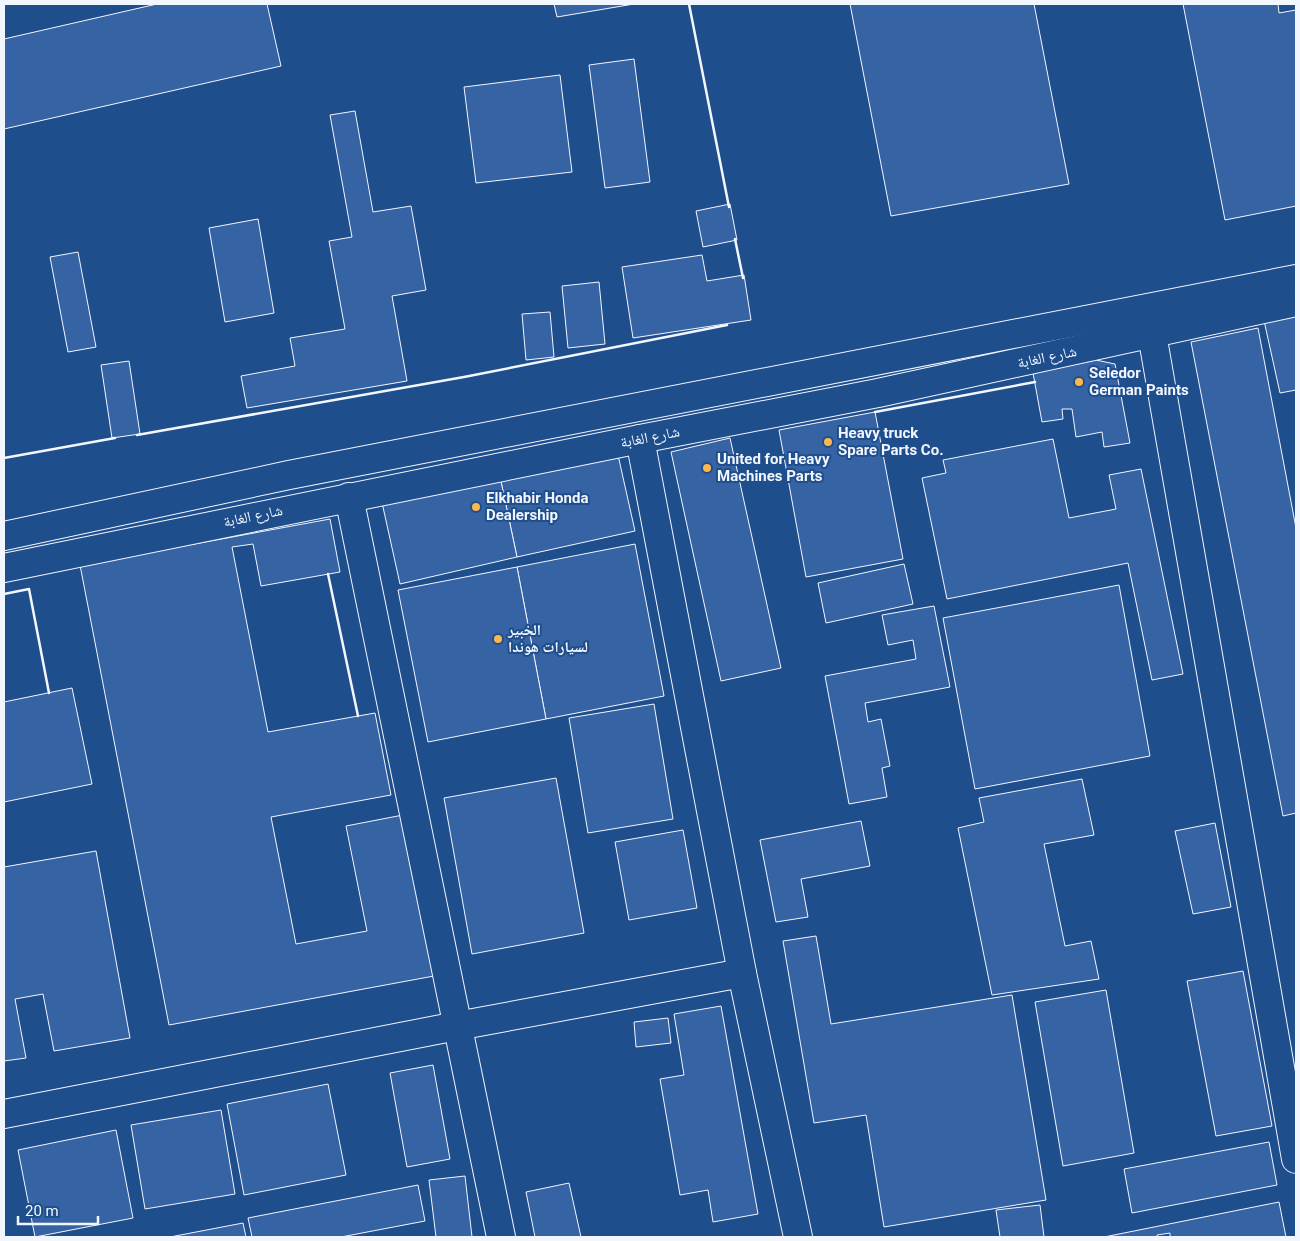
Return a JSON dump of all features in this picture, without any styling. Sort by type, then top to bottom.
[{"type":"main road","name":"شارع الغابة","points":[[4,536],[308,472],[1296,279]]},
{"type":"main road","name":"شارع الغابة","points":[[4,568],[349,497],[878,393],[1296,302]]},
{"type":"main road","points":[[1152,334],[1296,1158]]},
{"type":"main road","points":[[640,439],[742,973],[798,1237]]},
{"type":"main road","points":[[349,497],[501,1237]]},
{"type":"main road","points":[[4,1114],[742,973]]},
{"type":"building","points":[[157,4],[267,4],[281,66],[4,129],[4,39]]},
{"type":"building","points":[[554,4],[634,4],[557,17]]},
{"type":"building","points":[[850,4],[1034,4],[1069,184],[891,216]]},
{"type":"building","points":[[1183,4],[1278,4],[1279,13],[1296,10],[1296,206],[1225,220]]},
{"type":"building","points":[[634,59],[650,182],[605,188],[589,65]]},
{"type":"building","points":[[560,75],[572,172],[476,183],[464,87]]},
{"type":"building","points":[[355,111],[373,212],[411,206],[426,290],[392,296],[407,381],[247,408],[241,376],[295,366],[290,338],[345,329],[329,241],[352,237],[330,115]]},
{"type":"building","points":[[730,204],[737,240],[703,247],[696,211]]},
{"type":"building","points":[[258,219],[274,313],[225,322],[209,228]]},
{"type":"building","points":[[78,252],[96,347],[68,352],[50,257]]},
{"type":"building","points":[[702,255],[707,281],[744,275],[751,320],[633,338],[622,267]]},
{"type":"building","points":[[599,282],[605,344],[568,348],[562,286]]},
{"type":"building","points":[[1296,309],[1296,390],[1280,393],[1263,316]]},
{"type":"building","points":[[550,312],[554,357],[526,360],[522,314]]},
{"type":"building","points":[[1258,328],[1296,528],[1296,813],[1283,816],[1191,342]]},
{"type":"building","points":[[1096,360],[1115,364],[1130,443],[1104,447],[1102,432],[1076,437],[1072,409],[1062,409],[1063,419],[1042,422],[1033,373]]},
{"type":"building","points":[[129,361],[140,434],[112,438],[101,365]]},
{"type":"building","points":[[875,412],[903,559],[806,577],[779,430]]},
{"type":"building","points":[[730,438],[781,668],[721,681],[671,452]]},
{"type":"building","points":[[1053,439],[1069,518],[1116,509],[1109,475],[1141,469],[1183,674],[1152,680],[1128,563],[947,599],[922,478],[946,473],[943,460]]},
{"type":"building","points":[[616,446],[635,531],[517,557],[499,472]]},
{"type":"building","points":[[499,472],[517,557],[400,584],[381,498]]},
{"type":"building","points":[[330,519],[340,572],[261,586],[253,544],[232,547],[268,732],[375,713],[391,795],[271,817],[296,944],[367,931],[346,826],[403,815],[434,976],[169,1025],[80,565]]},
{"type":"building","points":[[635,544],[664,696],[546,719],[517,567]]},
{"type":"building","points":[[904,564],[913,604],[826,623],[818,583]]},
{"type":"building","points":[[517,567],[546,719],[428,742],[398,590]]},
{"type":"building","points":[[1119,585],[1150,756],[975,789],[943,618]]},
{"type":"building","points":[[934,606],[950,687],[865,703],[868,722],[881,719],[890,766],[882,768],[887,797],[849,804],[825,676],[916,659],[913,640],[888,645],[882,615]]},
{"type":"building","points":[[72,688],[92,784],[4,802],[4,702]]},
{"type":"building","points":[[654,704],[673,819],[588,833],[569,718]]},
{"type":"building","points":[[556,778],[584,933],[472,954],[444,798]]},
{"type":"building","points":[[1082,779],[1094,835],[1044,844],[1065,946],[1091,941],[1099,979],[992,995],[958,828],[984,822],[979,798]]},
{"type":"building","points":[[861,821],[870,866],[801,879],[808,917],[776,922],[760,840]]},
{"type":"building","points":[[1215,823],[1231,907],[1193,914],[1175,831]]},
{"type":"building","points":[[683,830],[697,908],[629,920],[615,842]]},
{"type":"building","points":[[96,851],[130,1038],[54,1051],[43,994],[15,999],[26,1058],[4,1061],[4,867]]},
{"type":"building","points":[[816,936],[831,1024],[1012,995],[1046,1200],[884,1227],[866,1115],[814,1123],[783,941]]},
{"type":"building","points":[[1243,971],[1272,1126],[1216,1136],[1187,981]]},
{"type":"building","points":[[1106,990],[1134,1153],[1063,1166],[1035,1002]]},
{"type":"building","points":[[721,1006],[758,1214],[713,1222],[708,1190],[680,1195],[660,1079],[684,1075],[674,1014]]},
{"type":"building","points":[[668,1018],[671,1043],[636,1047],[634,1022]]},
{"type":"building","points":[[433,1065],[450,1159],[407,1167],[390,1073]]},
{"type":"building","points":[[328,1084],[346,1175],[244,1195],[227,1104]]},
{"type":"building","points":[[221,1110],[235,1194],[145,1209],[131,1125]]},
{"type":"building","points":[[116,1130],[133,1218],[35,1237],[18,1150]]},
{"type":"building","points":[[1269,1142],[1277,1185],[1132,1213],[1124,1169]]},
{"type":"building","points":[[465,1176],[472,1237],[436,1237],[429,1180]]},
{"type":"building","points":[[569,1183],[581,1237],[535,1237],[526,1192]]},
{"type":"building","points":[[418,1185],[425,1221],[341,1237],[252,1237],[248,1218]]},
{"type":"building","points":[[1279,1202],[1286,1237],[1170,1237],[1170,1233],[1157,1235],[1157,1237],[1104,1237]]},
{"type":"building","points":[[1040,1205],[1044,1237],[1000,1237],[996,1210]]},
{"type":"building","points":[[243,1223],[246,1237],[170,1237]]},
{"type":"wall","points":[[689,4],[729,207]]},
{"type":"wall","points":[[735,239],[743,278]]},
{"type":"wall","points":[[137,435],[464,377],[727,325]]},
{"type":"wall","points":[[875,412],[1035,382]]},
{"type":"wall","points":[[4,458],[115,438]]},
{"type":"wall","points":[[328,574],[358,716]]},
{"type":"wall","points":[[4,594],[29,589],[49,693]]},
{"type":"place","name":"Seledor German Paints","points":[[1079,382]]},
{"type":"place","name":"Heavy truck Spare Parts Co.","points":[[828,442]]},
{"type":"place","name":"United for Heavy Machines Parts","points":[[707,468]]},
{"type":"place","name":"Elkhabir Honda Dealership","points":[[476,507]]},
{"type":"place","name":"الخبير لسيارات هوندا","points":[[498,639]]}]
